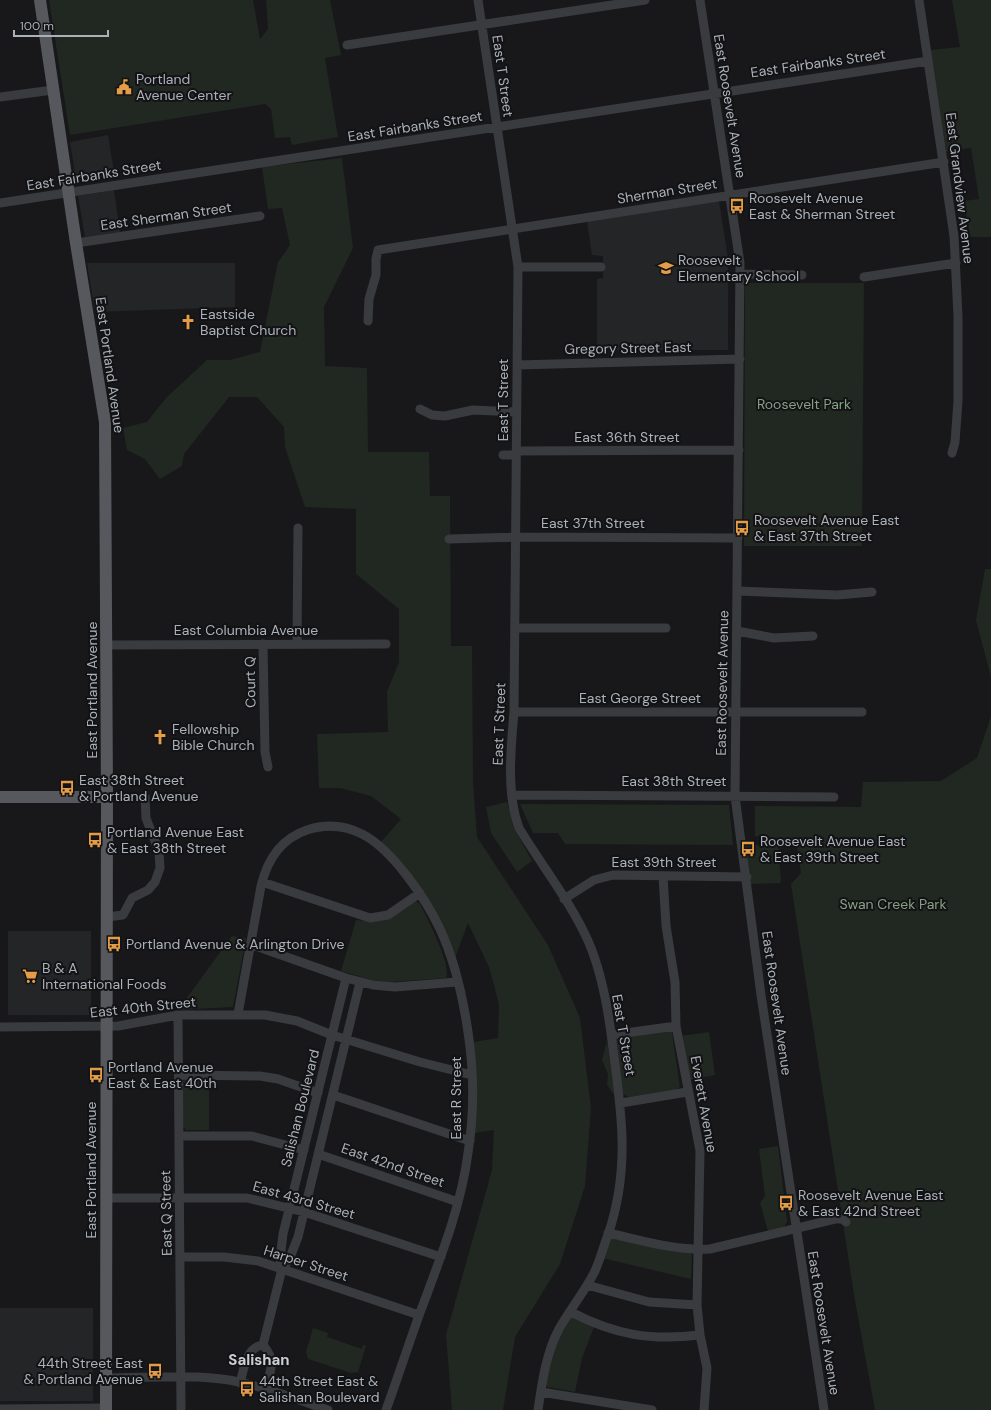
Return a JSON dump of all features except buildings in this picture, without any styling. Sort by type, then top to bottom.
[{"type":"main road","name":"East Portland Avenue","points":[[40,0],[68,193],[105,422],[107,797],[106,1409]]},
{"type":"main road","points":[[0,797],[107,797]]},
{"type":"street","name":"East T Street","points":[[478,0],[518,267],[514,712],[511,748],[515,813],[519,828],[564,899],[588,943],[606,1005],[612,1035],[621,1103],[623,1136],[622,1172],[617,1201],[608,1233],[594,1272],[571,1312],[559,1329],[552,1347],[538,1410]]},
{"type":"street","points":[[347,45],[645,0]]},
{"type":"street","name":"East Roosevelt Avenue","points":[[700,0],[730,196],[740,274],[735,796],[747,877],[761,995],[795,1229],[824,1410]]},
{"type":"street","name":"East Grandview Avenue","points":[[919,0],[944,162],[956,263],[958,401],[955,442],[952,453]]},
{"type":"street","name":"East Fairbanks Street","points":[[0,203],[928,61]]},
{"type":"street","points":[[0,97],[53,90]]},
{"type":"street","name":"Sherman Street","points":[[512,229],[944,162]]},
{"type":"street","name":"East Sherman Street","points":[[76,243],[260,216]]},
{"type":"street","points":[[368,321],[370,298],[376,274],[376,259],[378,250],[512,229]]},
{"type":"street","points":[[864,277],[956,263]]},
{"type":"street","points":[[518,267],[601,267]]},
{"type":"street","points":[[740,274],[802,275]]},
{"type":"street","name":"Gregory Street East","points":[[517,364],[740,359]]},
{"type":"street","points":[[420,409],[432,415],[445,416],[473,410],[516,412]]},
{"type":"street","name":"East 36th Street","points":[[503,455],[516,453],[739,450]]},
{"type":"street","points":[[297,644],[298,528]]},
{"type":"street","name":"East 37th Street","points":[[449,539],[516,537],[738,538]]},
{"type":"street","points":[[737,591],[837,595],[872,592]]},
{"type":"street","points":[[515,628],[666,628]]},
{"type":"street","points":[[737,631],[774,638],[814,636]]},
{"type":"street","name":"Court Q","points":[[263,644],[265,752],[268,767]]},
{"type":"street","name":"East Columbia Avenue","points":[[106,645],[386,644]]},
{"type":"street","name":"East George Street","points":[[514,712],[862,712]]},
{"type":"street","name":"East 38th Street","points":[[513,795],[834,796]]},
{"type":"street","points":[[106,917],[123,915],[132,898],[148,890],[159,875],[159,852],[148,828],[145,798]]},
{"type":"street","name":"East R Street","points":[[262,882],[266,868],[273,855],[292,836],[313,828],[336,826],[362,834],[376,844],[410,880],[420,893],[441,930],[458,982],[468,1032],[472,1075],[470,1141],[458,1202],[441,1257],[386,1410]]},
{"type":"street","name":"East 39th Street","points":[[564,899],[584,884],[603,876],[747,877]]},
{"type":"street","name":"Everett Avenue","points":[[662,876],[666,926],[675,982],[676,1026],[687,1092],[700,1151],[697,1305],[700,1335],[707,1368],[704,1410]]},
{"type":"street","points":[[238,1014],[262,882],[370,918],[388,915],[420,893]]},
{"type":"street","points":[[250,944],[346,978],[387,987],[458,982]]},
{"type":"street","name":"Salishan Boulevard","points":[[263,1345],[282,1269],[281,1251],[289,1208],[346,978]]},
{"type":"street","name":"Salishan Boulevard","points":[[282,1269],[289,1260],[296,1244],[360,982]]},
{"type":"street","name":"East 40th Street","points":[[0,1026],[106,1027],[132,1025],[178,1015],[238,1014],[281,1018],[297,1021],[332,1035],[420,1062],[472,1075]]},
{"type":"street","name":"East Q Street","points":[[178,1015],[181,1410]]},
{"type":"street","points":[[612,1035],[676,1026]]},
{"type":"street","points":[[179,1075],[266,1077],[278,1079],[318,1092]]},
{"type":"street","points":[[621,1103],[687,1092]]},
{"type":"street","points":[[333,1095],[470,1141]]},
{"type":"street","points":[[180,1136],[252,1136],[304,1150]]},
{"type":"street","name":"East 42nd Street","points":[[318,1154],[458,1202]]},
{"type":"street","name":"East 43rd Street","points":[[106,1198],[247,1198],[304,1212],[441,1257]]},
{"type":"street","points":[[608,1233],[668,1246],[698,1250],[710,1249],[835,1219],[842,1219],[846,1222]]},
{"type":"street","name":"Harper Street","points":[[181,1257],[240,1258],[282,1269],[419,1316]]},
{"type":"street","points":[[587,1285],[649,1302],[697,1305]]},
{"type":"street","points":[[571,1312],[605,1328],[637,1335],[673,1338],[700,1335]]},
{"type":"street","points":[[240,1383],[251,1351],[256,1347],[263,1345],[270,1354],[273,1363],[265,1390]]},
{"type":"street","points":[[106,1378],[181,1377],[240,1383],[328,1410]]},
{"type":"street","points":[[541,1392],[652,1410]]},
{"type":"street","points":[[0,1409],[106,1409]]},
{"type":"shaded area","points":[[108,135],[114,172],[76,179],[70,142]]},
{"type":"shaded area","points":[[114,190],[120,232],[85,237],[78,196]]},
{"type":"shaded area","name":"Roosevelt Elementary School","points":[[719,201],[728,258],[728,350],[597,350],[597,279],[603,278],[603,256],[592,255],[587,221]]},
{"type":"shaded area","points":[[87,263],[235,263],[235,307],[95,312]]},
{"type":"shaded area","points":[[8,931],[91,931],[91,1015],[8,1015]]},
{"type":"shaded area","points":[[0,1308],[93,1308],[93,1401],[0,1401]]},
{"type":"green space","points":[[49,0],[253,0],[260,39],[268,29],[266,0],[330,0],[341,55],[325,58],[338,137],[292,145],[290,137],[275,138],[271,109],[265,104],[70,135]]},
{"type":"green space","points":[[952,0],[991,0],[991,237],[970,237],[964,201],[979,199],[971,148],[946,152],[930,50],[960,47]]},
{"type":"green space","points":[[342,158],[353,248],[324,307],[325,366],[367,368],[368,452],[429,452],[430,496],[450,496],[451,646],[472,646],[473,783],[477,837],[548,945],[580,1018],[591,1108],[585,1186],[560,1264],[515,1337],[503,1410],[452,1410],[446,1335],[492,1170],[494,1130],[474,1133],[477,1085],[474,1042],[498,1038],[499,1004],[489,967],[468,923],[455,958],[421,889],[381,842],[401,819],[371,796],[340,788],[319,788],[317,734],[388,732],[387,692],[399,662],[399,609],[356,574],[356,509],[305,507],[285,447],[284,427],[257,397],[229,397],[184,454],[182,466],[160,479],[145,459],[127,450],[123,428],[147,422],[166,398],[207,360],[230,360],[260,352],[278,262],[290,245],[282,208],[268,209],[262,167]]},
{"type":"green space","name":"Roosevelt Park","points":[[745,283],[864,283],[862,546],[744,546]]},
{"type":"green space","points":[[985,569],[991,569],[991,677],[976,620]]},
{"type":"green space","name":"Swan Creek Park","points":[[991,716],[991,1410],[875,1410],[854,1295],[791,884],[801,873],[796,840],[755,836],[755,806],[861,807],[863,782],[941,781],[977,758]]},
{"type":"green space","points":[[507,802],[513,826],[532,861],[517,872],[491,833],[486,807]]},
{"type":"green space","points":[[520,804],[729,805],[733,845],[565,844],[558,833],[533,833]]},
{"type":"green space","points":[[746,845],[778,845],[781,883],[751,884]]},
{"type":"green space","points":[[412,902],[417,902],[420,904],[433,930],[445,963],[447,972],[446,978],[390,982],[372,980],[341,971],[356,920],[380,920],[392,916]]},
{"type":"green space","points":[[232,936],[246,938],[233,1007],[178,1010]]},
{"type":"green space","points":[[670,1030],[672,1033],[680,1087],[674,1090],[629,1097],[623,1094],[615,1041],[617,1038]]},
{"type":"green space","points":[[709,1032],[715,1075],[689,1080],[681,1036]]},
{"type":"green space","points":[[607,1041],[615,1096],[607,1085],[608,1074],[602,1060]]},
{"type":"green space","points":[[209,1078],[209,1130],[186,1130],[183,1126],[183,1082],[185,1079]]},
{"type":"green space","points":[[778,1146],[787,1221],[782,1228],[768,1231],[760,1203],[765,1196],[759,1149]]},
{"type":"green space","points":[[609,1238],[689,1251],[692,1255],[691,1279],[602,1258]]},
{"type":"green space","points":[[571,1316],[594,1327],[582,1358],[575,1392],[548,1387],[546,1385],[554,1349]]},
{"type":"green space","points":[[313,1328],[328,1333],[327,1337],[362,1349],[363,1345],[366,1346],[358,1372],[351,1373],[308,1359],[306,1352]]},
{"type":"place","name":"Portland Avenue Center","points":[[124,87]]},
{"type":"place","name":"Roosevelt Avenue East & Sherman Street","points":[[737,206]]},
{"type":"place","name":"Roosevelt Elementary School","points":[[666,268]]},
{"type":"place","name":"Eastside Baptist Church","points":[[188,322]]},
{"type":"place","name":"Roosevelt Avenue East & East 37th Street","points":[[742,528]]},
{"type":"place","name":"Fellowship Bible Church","points":[[160,737]]},
{"type":"place","name":"East 38th Street & Portland Avenue","points":[[67,788]]},
{"type":"place","name":"Portland Avenue East & East 38th Street","points":[[95,840]]},
{"type":"place","name":"Roosevelt Avenue East & East 39th Street","points":[[748,849]]},
{"type":"place","name":"Portland Avenue & Arlington Drive","points":[[114,944]]},
{"type":"place","name":"B & A International Foods","points":[[30,976]]},
{"type":"place","name":"Portland Avenue East & East 40th","points":[[96,1075]]},
{"type":"place","name":"Roosevelt Avenue East & East 42nd Street","points":[[786,1203]]},
{"type":"place","name":"44th Street East & Portland Avenue","points":[[155,1371]]},
{"type":"place","name":"44th Street East & Salishan Boulevard","points":[[247,1389]]},
{"type":"district","name":"Salishan","points":[[259,1360]]}]
